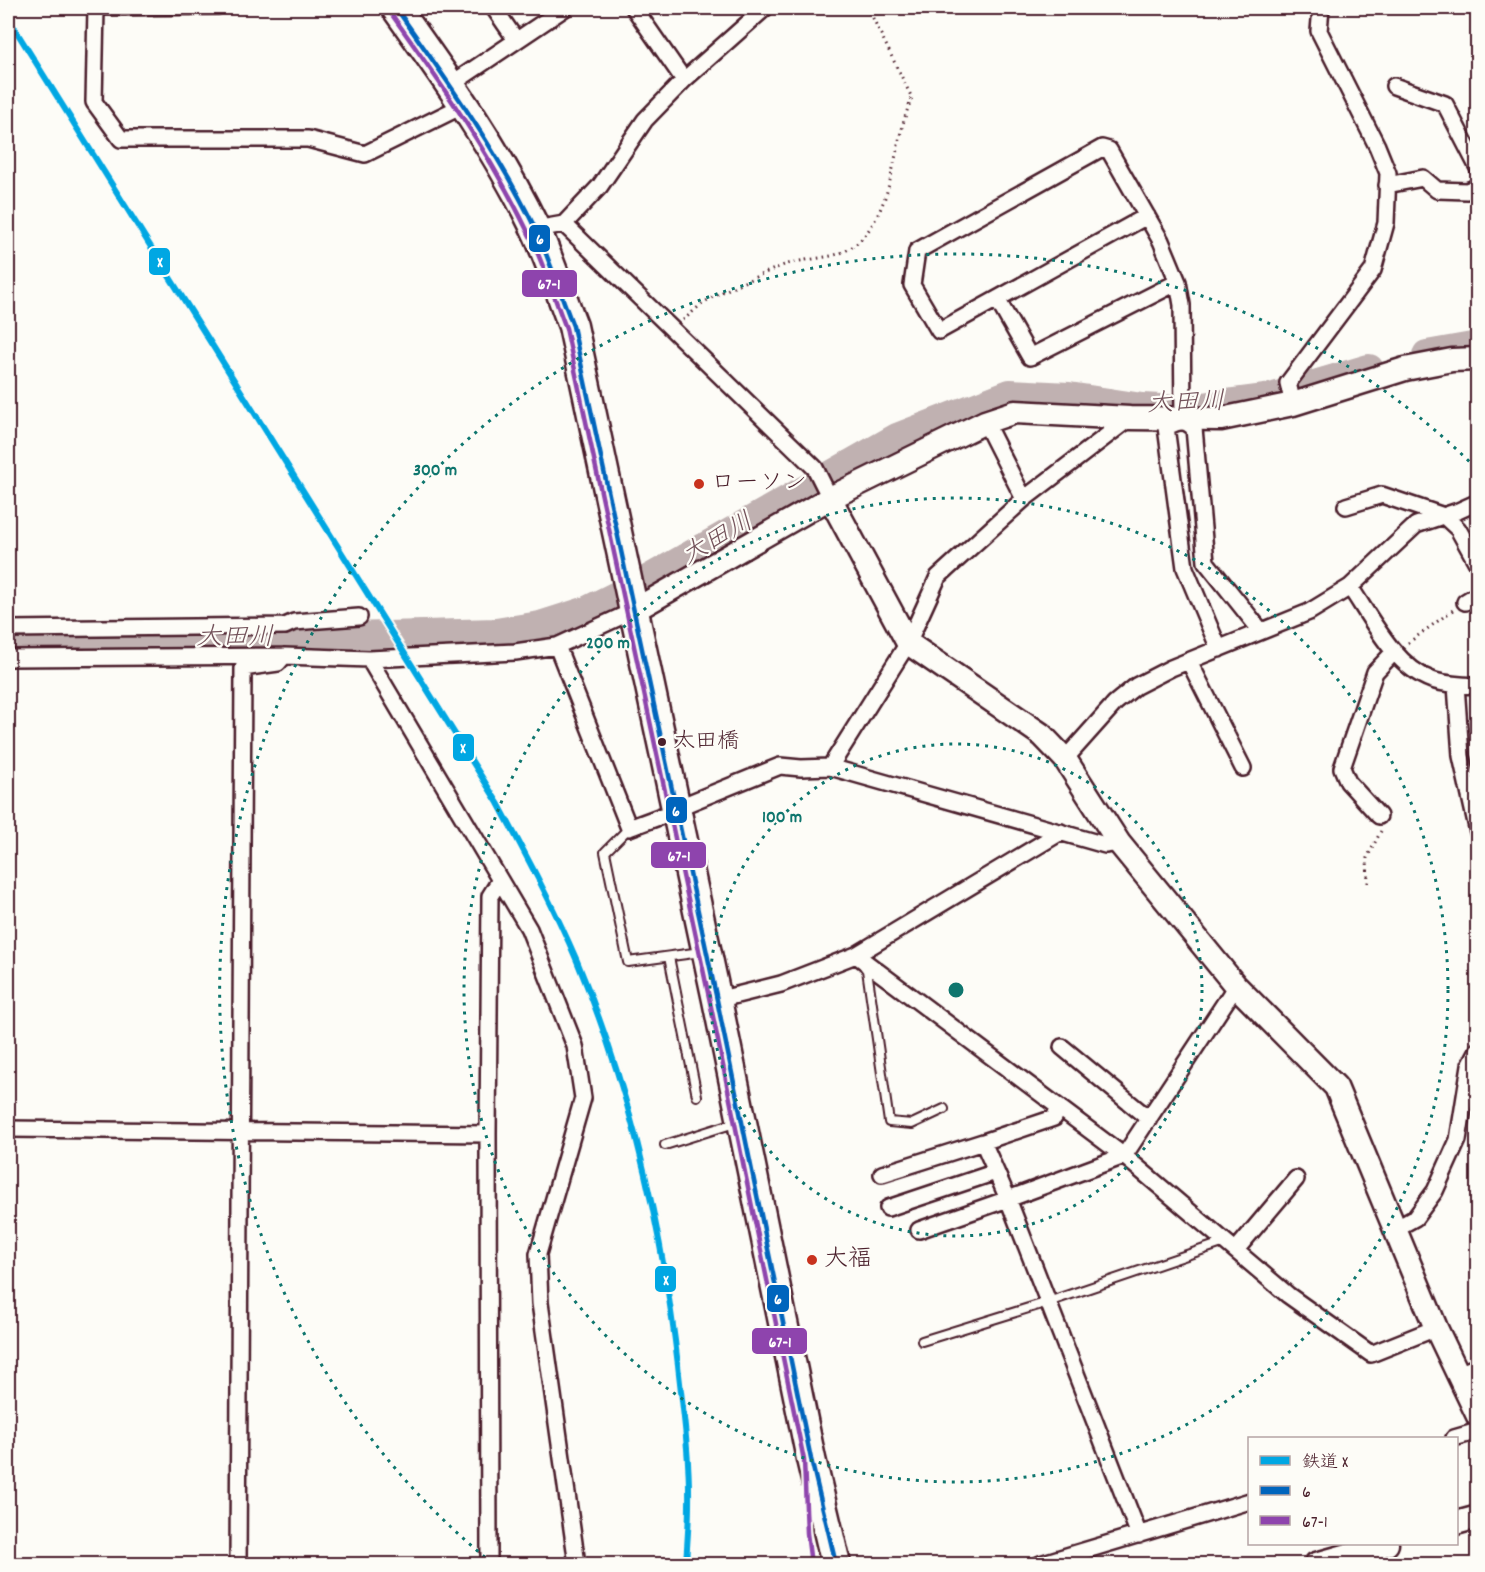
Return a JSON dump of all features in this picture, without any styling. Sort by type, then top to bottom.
[{"type":"highway","points":[[396,8],[457,95],[504,171],[536,229],[573,326],[675,811],[707,951],[811,1459],[836,1564]]},
{"type":"highway","points":[[811,1459],[814,1533],[819,1564]]},
{"type":"street","points":[[494,8],[516,40]]},
{"type":"street","points":[[96,9],[94,102],[121,139],[308,139],[365,154],[457,95],[516,40],[565,8]]},
{"type":"street","points":[[634,8],[684,80]]},
{"type":"street","points":[[536,229],[564,224],[600,186],[645,120],[684,80],[765,8]]},
{"type":"street","points":[[1293,404],[1288,383],[1373,270],[1386,223],[1388,173],[1377,146],[1319,31],[1321,8]]},
{"type":"street","points":[[1394,86],[1445,104],[1478,168]]},
{"type":"street","points":[[1147,216],[939,331],[912,285],[917,251],[1102,148],[1109,150],[1147,216],[1161,241],[1178,282],[1182,304],[1183,420]]},
{"type":"street","points":[[1387,186],[1423,178],[1437,190],[1467,190],[1478,186]]},
{"type":"street","points":[[564,224],[815,468],[908,643],[1042,735],[1065,759],[1119,843],[1236,986],[1336,1087],[1436,1328],[1468,1370],[1478,1416]]},
{"type":"street","points":[[997,299],[1030,357],[1178,282]]},
{"type":"street","points":[[8,658],[284,656],[369,659],[515,652],[557,646],[633,611],[830,498],[985,422],[1016,412],[1183,420],[1221,419],[1293,404],[1405,369],[1452,360],[1478,359]]},
{"type":"street","points":[[830,768],[908,643],[938,577],[1024,499],[1130,418]]},
{"type":"street","points":[[1183,420],[1194,428],[1206,562],[1261,631]]},
{"type":"street","points":[[1183,420],[1166,427],[1185,568],[1219,649]]},
{"type":"street","points":[[985,422],[1024,499]]},
{"type":"street","points":[[1346,506],[1382,495],[1444,516],[1458,529],[1478,565]]},
{"type":"street","points":[[1065,759],[1114,703],[1136,686],[1171,668],[1309,612],[1350,587],[1416,525],[1478,502]]},
{"type":"street","points":[[1350,587],[1394,652],[1410,669],[1431,680],[1478,686]]},
{"type":"street","points":[[8,629],[285,627],[294,622],[359,617]]},
{"type":"street","points":[[557,646],[629,828],[780,766],[830,768],[1105,845],[1119,843]]},
{"type":"street","points":[[1379,816],[1348,782],[1342,768],[1375,672],[1394,652]]},
{"type":"street","points":[[238,1564],[243,668],[278,663],[284,656]]},
{"type":"street","points":[[8,666],[19,664],[29,657]]},
{"type":"street","points":[[369,659],[529,928],[575,1046],[583,1098],[538,1254],[540,1303],[577,1564]]},
{"type":"street","points":[[1190,661],[1244,768]]},
{"type":"street","points":[[1456,685],[1461,756],[1478,832]]},
{"type":"street","points":[[717,1000],[781,984],[856,955],[1061,832]]},
{"type":"street","points":[[489,1564],[490,896],[500,880]]},
{"type":"street","points":[[856,955],[1124,1156],[1288,1295],[1371,1354],[1436,1328]]},
{"type":"street","points":[[919,1230],[1124,1156],[1236,986]]},
{"type":"street","points":[[1062,1047],[1149,1119]]},
{"type":"street","points":[[1395,1229],[1415,1218],[1435,1191],[1458,1140],[1470,1065],[1478,1050]]},
{"type":"street","points":[[882,1174],[1054,1118],[1059,1107]]},
{"type":"street","points":[[8,1129],[488,1134]]},
{"type":"street","points":[[983,1142],[1008,1199],[1139,1535]]},
{"type":"street","points":[[888,1208],[996,1172]]},
{"type":"street","points":[[1230,1246],[1296,1179]]},
{"type":"street","points":[[1457,1437],[1478,1431]]},
{"type":"street","points":[[1040,1564],[1248,1503]]},
{"type":"street","points":[[1458,1522],[1478,1517]]},
{"type":"street","points":[[1316,1564],[1383,1545]]},
{"type":"lane","points":[[96,9],[218,10]]},
{"type":"lane","points":[[629,828],[605,852],[628,962],[707,951]]},
{"type":"lane","points":[[856,955],[867,970],[889,1122],[912,1125],[944,1109]]},
{"type":"lane","points":[[669,957],[697,1096]]},
{"type":"lane","points":[[665,1145],[742,1120]]},
{"type":"lane","points":[[922,1341],[1230,1246]]},
{"type":"path","points":[[673,329],[707,300],[782,266],[831,257],[856,246],[872,225],[887,194],[904,115],[912,98],[868,8]]},
{"type":"path","points":[[1394,652],[1471,598]]},
{"type":"path","points":[[1368,883],[1367,858],[1382,828],[1379,816]]},
{"type":"waterway","name":"大田川","points":[[1427,355],[1478,346]]},
{"type":"waterway","name":"大田川","points":[[8,639],[350,637],[496,633],[540,626],[587,611],[637,586],[897,438],[1010,394],[1069,397],[1142,408],[1179,410],[1271,398],[1369,369]]},
{"type":"rail line","name":"X","points":[[8,18],[498,803],[577,961],[596,1009],[628,1109],[663,1262],[678,1365],[687,1452],[689,1505],[686,1564]]},
{"type":"transit line","name":"6","points":[[396,8],[470,115],[520,199],[535,228],[573,326],[717,1000],[811,1459],[836,1564]]},
{"type":"transit line","name":"67-1","points":[[390,12],[445,91],[497,173],[533,242],[566,328],[710,1002],[804,1460],[807,1533],[811,1564]]},
{"type":"place","name":"ローソン","points":[[699,484]]},
{"type":"place","name":"太田橋","points":[[662,742]]},
{"type":"place","name":"大福","points":[[812,1260]]}]
